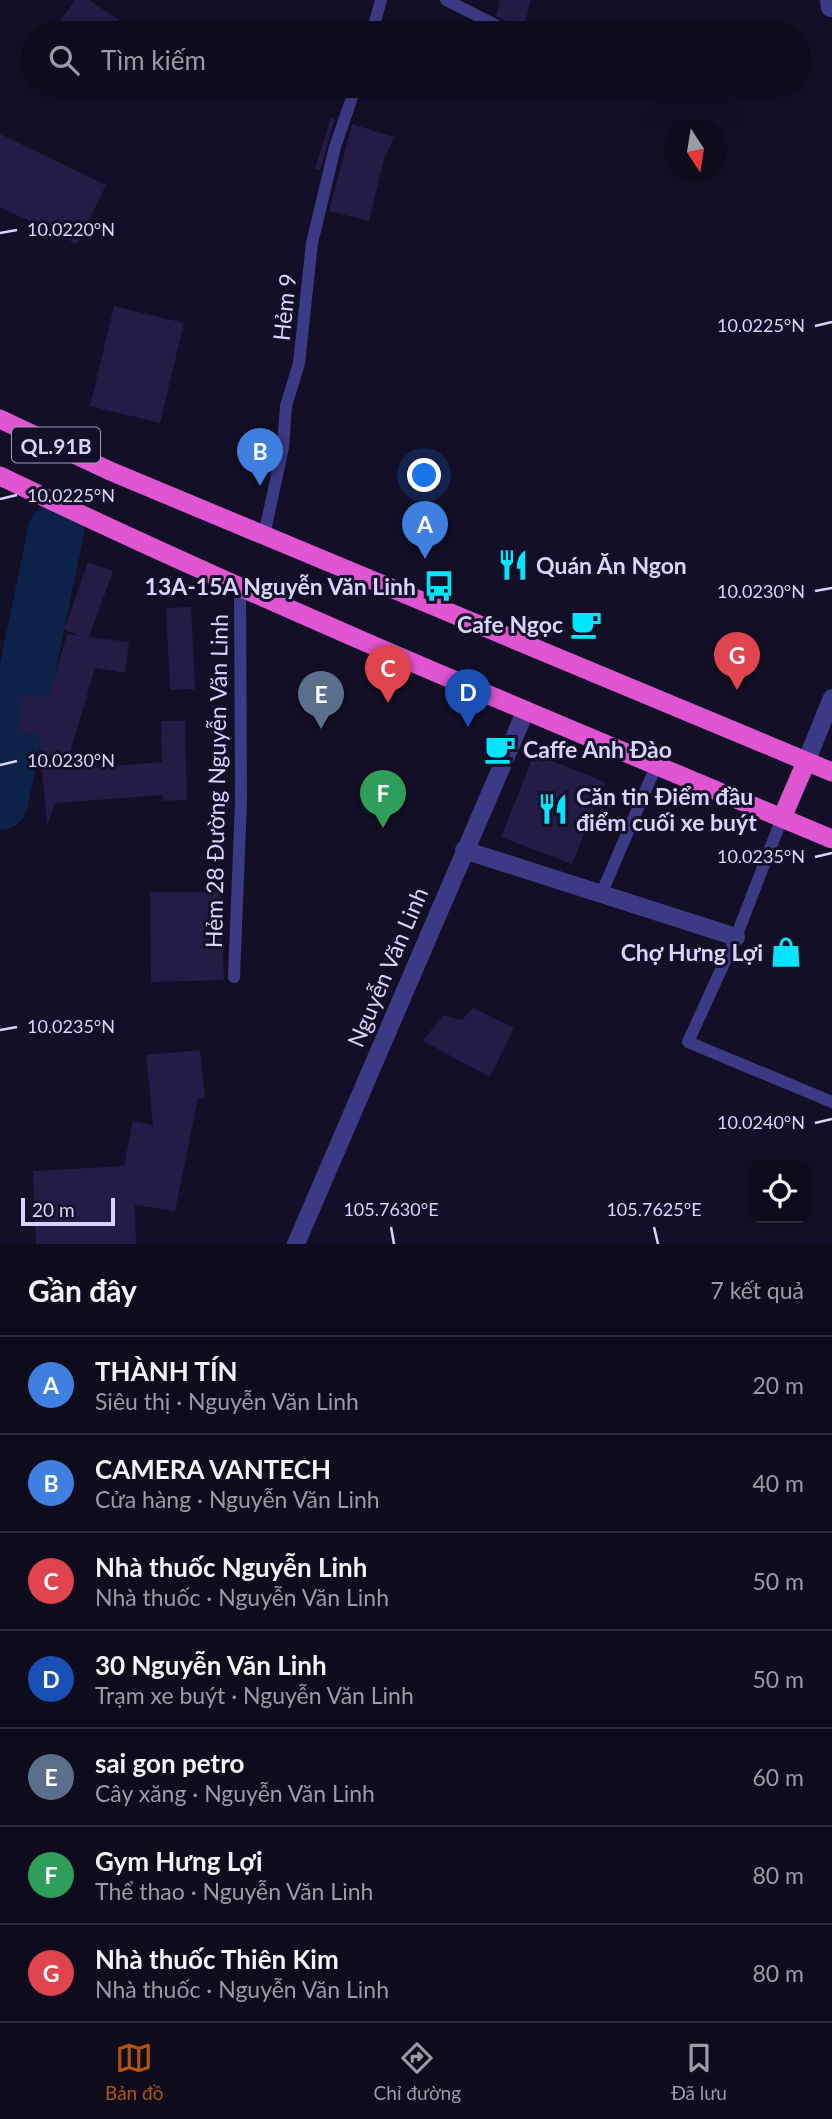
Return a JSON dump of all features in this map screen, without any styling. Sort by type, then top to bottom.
[{"type":"highway","name":"QL.91B","points":[[1,419],[110,471],[832,772]]},
{"type":"highway","name":"QL.91B","points":[[0,476],[88,519],[526,710],[832,839]]},
{"type":"highway","points":[[782,818],[806,762]]},
{"type":"street","points":[[806,762],[832,698]]},
{"type":"street","name":"Nguyễn Văn Linh","points":[[296,1244],[526,710]]},
{"type":"street","points":[[464,850],[736,937]]},
{"type":"lane","points":[[375,21],[381,0]]},
{"type":"lane","points":[[446,0],[487,21]]},
{"type":"lane","name":"Hẻm 9","points":[[264,536],[283,447],[286,407],[299,363],[312,243],[335,147],[352,98]]},
{"type":"lane","name":"Hẻm 28 Đường Nguyễn Văn Linh","points":[[234,977],[241,801],[240,585]]},
{"type":"lane","points":[[602,892],[657,764]]},
{"type":"lane","points":[[782,818],[736,937],[688,1042],[832,1102]]},
{"type":"building","points":[[75,0],[89,0],[120,21],[60,21]]},
{"type":"building","points":[[500,0],[531,0],[525,21],[506,21],[496,16]]},
{"type":"building","points":[[331,117],[335,119],[320,170],[315,169]]},
{"type":"building","points":[[352,124],[394,137],[384,159],[369,221],[329,211]]},
{"type":"building","points":[[0,134],[106,185],[77,244],[0,207]]},
{"type":"building","points":[[114,306],[184,323],[160,423],[90,406]]},
{"type":"building","points":[[88,562],[113,571],[89,637],[129,642],[125,673],[95,668],[65,770],[162,762],[161,721],[185,721],[187,800],[163,801],[163,795],[55,803],[47,826],[39,735],[18,732],[23,694],[49,697],[67,634],[81,636],[64,630]]},
{"type":"building","points":[[191,607],[195,689],[170,690],[166,608]]},
{"type":"building","name":"Căn tin Điểm đầu điểm cuối xe buýt","points":[[534,754],[605,782],[572,864],[501,837]]},
{"type":"building","points":[[150,892],[221,892],[224,980],[151,982]]},
{"type":"building","points":[[473,1008],[514,1028],[490,1077],[423,1041],[443,1015],[462,1020]]},
{"type":"building","points":[[200,1050],[205,1098],[198,1098],[175,1211],[135,1205],[136,1244],[36,1244],[33,1171],[124,1166],[133,1121],[153,1125],[146,1055]]},
{"type":"waterway","points":[[0,802],[56,531]]},
{"type":"place","name":"CAMERA VANTECH","points":[[260,486]]},
{"type":"place","name":"THÀNH TÍN","points":[[425,559]]},
{"type":"place","name":"Quán Ăn Ngon","points":[[513,565]]},
{"type":"place","name":"13A-15A Nguyễn Văn Linh","points":[[439,586]]},
{"type":"place","name":"Cafe Ngọc","points":[[586,624]]},
{"type":"place","name":"Nhà thuốc Thiên Kim","points":[[737,690]]},
{"type":"place","name":"Nhà thuốc Nguyễn Linh","points":[[388,703]]},
{"type":"place","name":"30 Nguyễn Văn Linh","points":[[468,727]]},
{"type":"place","name":"sai gon petro","points":[[321,729]]},
{"type":"place","name":"Caffe Anh Đào","points":[[500,749]]},
{"type":"place","name":"Căn tin Điểm đầu điểm cuối xe buýt","points":[[553,809]]},
{"type":"place","name":"Gym Hưng Lợi","points":[[383,828]]},
{"type":"place","name":"Chợ Hưng Lợi","points":[[786,952]]}]
